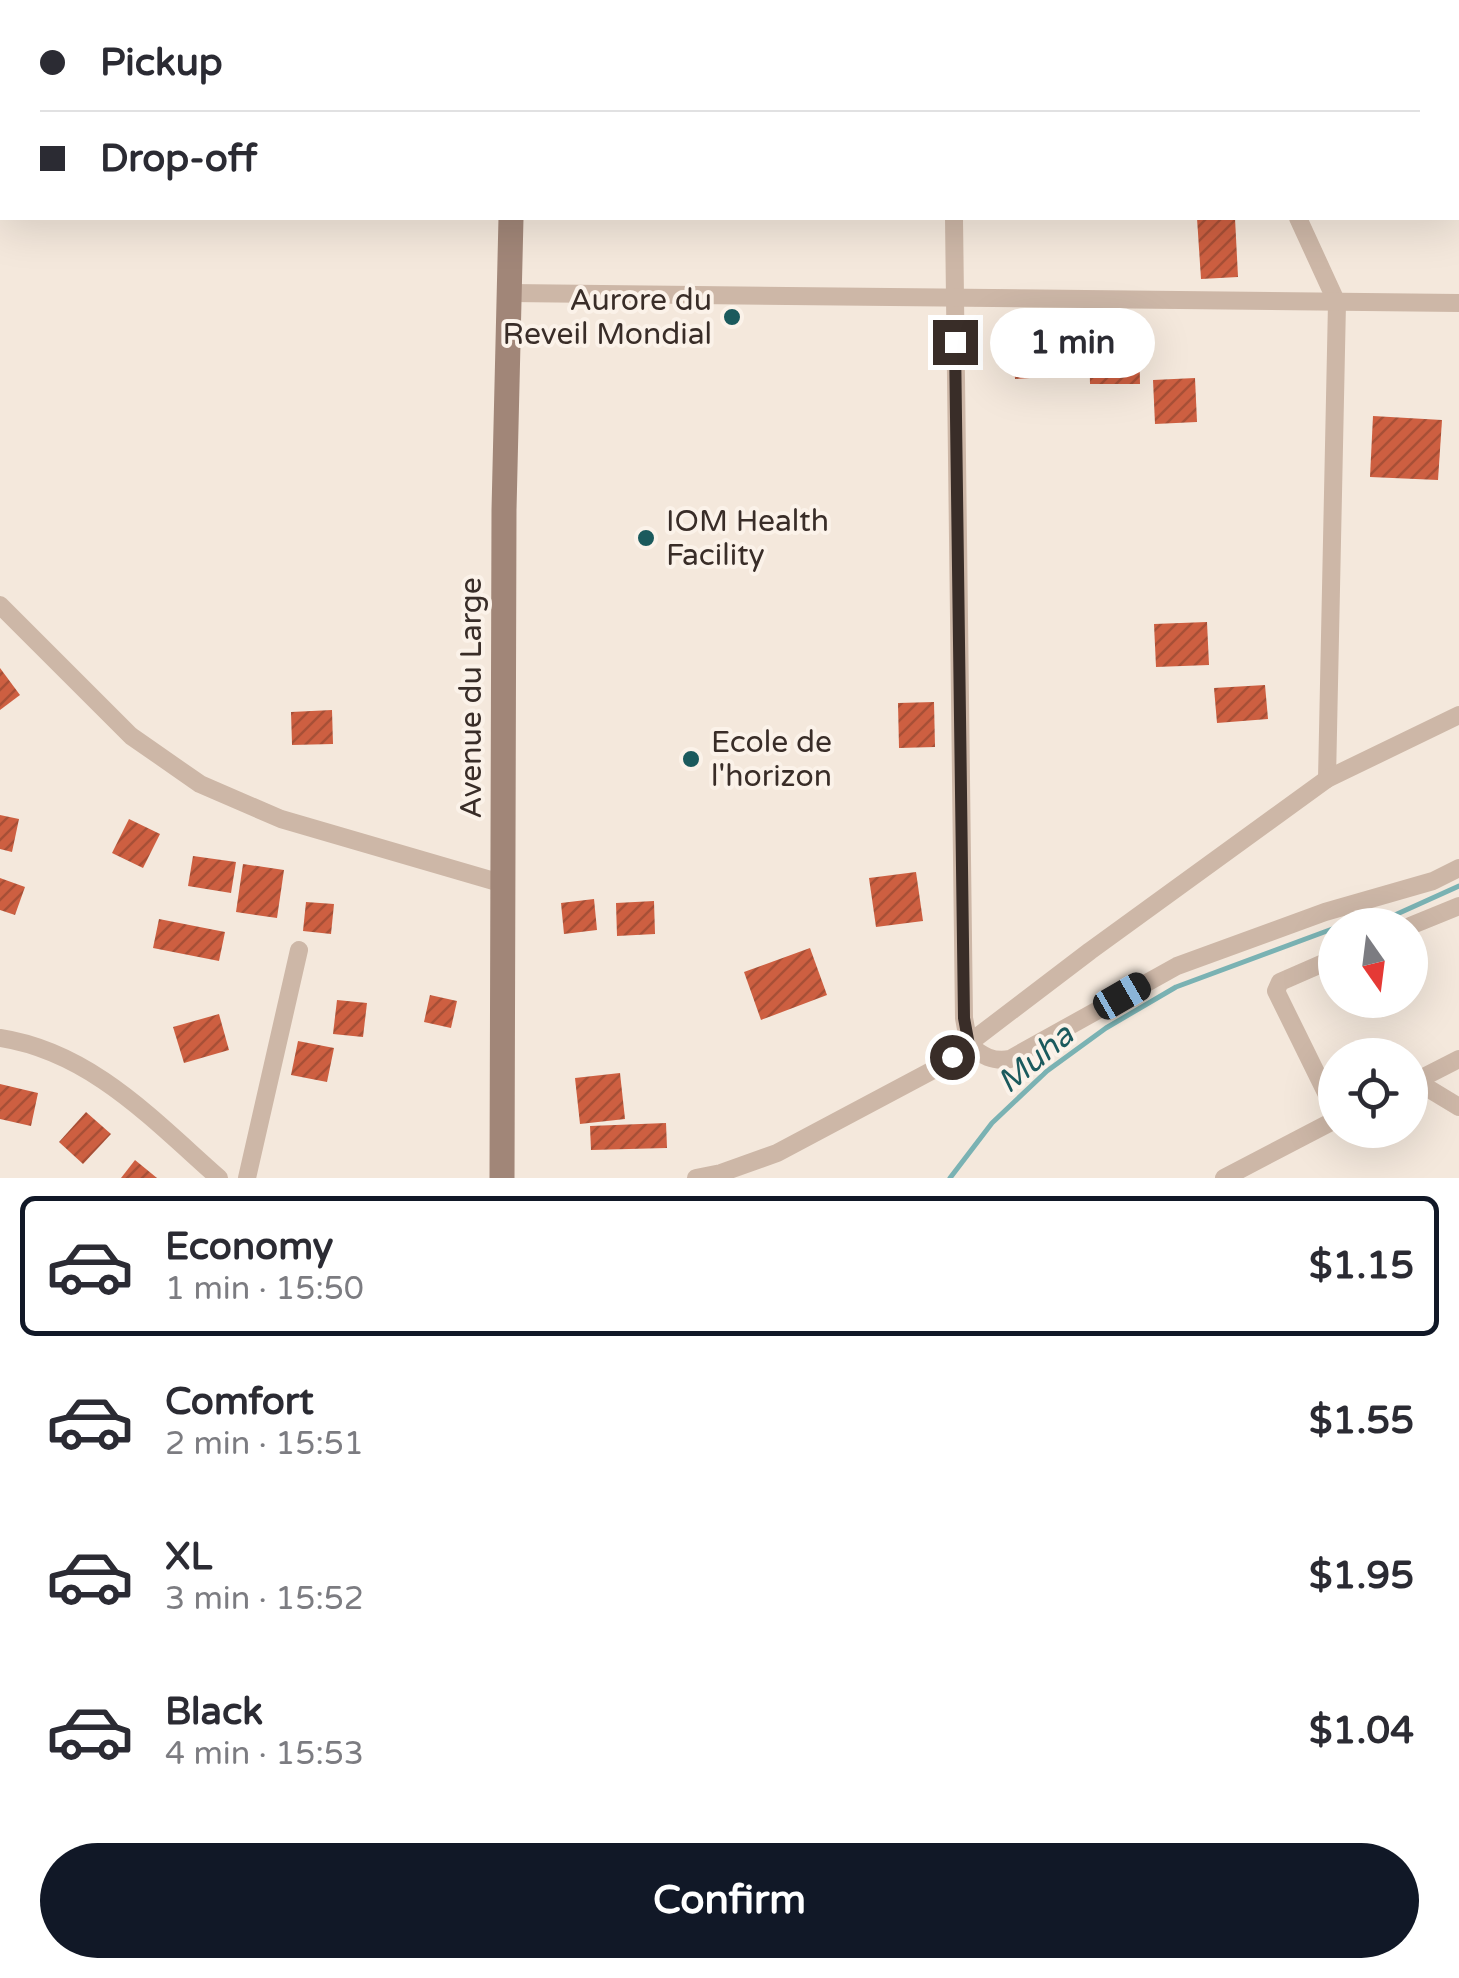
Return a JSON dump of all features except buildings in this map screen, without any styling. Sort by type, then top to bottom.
[{"type":"main road","name":"Avenue du Large","points":[[502,1178],[504,510],[510,220]]},
{"type":"street","points":[[954,220],[964,1018],[969,1045],[984,1057],[1010,1059],[1177,966],[1325,912],[1433,881],[1459,868]]},
{"type":"street","points":[[1299,220],[1336,303],[1327,779]]},
{"type":"street","points":[[510,293],[1459,303]]},
{"type":"street","points":[[0,604],[131,736],[200,784],[281,819],[504,884]]},
{"type":"street","points":[[696,1178],[721,1174],[777,1153],[898,1091],[969,1045],[1090,951],[1327,779],[1459,715]]},
{"type":"street","points":[[1428,919],[1459,906]]},
{"type":"street","points":[[246,1178],[299,950]]},
{"type":"street","points":[[1318,965],[1280,982],[1276,991],[1318,1076]]},
{"type":"street","points":[[0,1038],[57,1053],[91,1070],[220,1178]]},
{"type":"street","points":[[1428,1074],[1459,1059]]},
{"type":"street","points":[[1428,1090],[1459,1107]]},
{"type":"street","points":[[1224,1178],[1318,1129]]},
{"type":"waterway","name":"Muha","points":[[1410,908],[1459,886]]},
{"type":"waterway","name":"Muha","points":[[950,1178],[992,1123],[1047,1071],[1106,1028],[1176,987],[1318,934]]},
{"type":"place","name":"Aurore du Reveil Mondial","points":[[732,317]]},
{"type":"place","name":"IOM Health Facility","points":[[646,538]]},
{"type":"place","name":"Ecole de l'horizon","points":[[691,759]]},
{"type":"route","points":[[952,1057],[969,1045],[964,1018],[955,342]]}]
